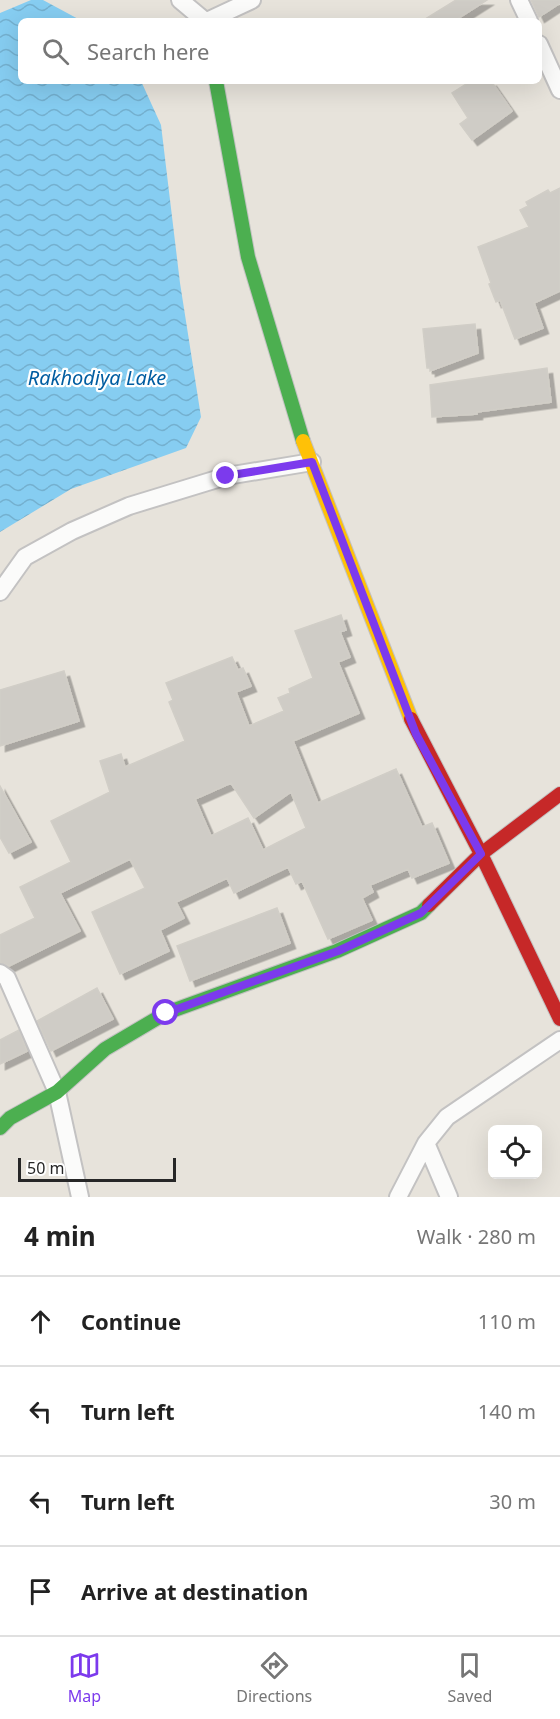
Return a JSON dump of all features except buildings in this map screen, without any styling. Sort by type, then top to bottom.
[{"type":"street","points":[[180,0],[202,18]]},
{"type":"street","points":[[213,18],[252,0]]},
{"type":"street","points":[[519,0],[528,18]]},
{"type":"street","points":[[542,51],[560,90]]},
{"type":"street","points":[[217,84],[248,257],[312,462],[416,734],[481,854],[560,1018]]},
{"type":"street","points":[[0,592],[25,557],[72,531],[129,506],[226,476],[312,462]]},
{"type":"street","points":[[0,1128],[10,1118],[57,1092],[105,1049],[166,1013],[338,951],[421,913],[481,854],[560,794]]},
{"type":"street","points":[[0,973],[7,978],[57,1092],[80,1197]]},
{"type":"street","points":[[398,1197],[426,1143],[447,1117],[560,1040]]},
{"type":"street","points":[[426,1143],[449,1197]]},
{"type":"water","name":"Rakhodiya Lake","points":[[31,0],[43,0],[76,18],[18,18],[18,84],[142,84],[161,125],[180,283],[201,417],[186,448],[71,489],[0,532],[0,13]]},
{"type":"traffic: fast","points":[[217,84],[248,257],[303,441]]},
{"type":"traffic: fast","points":[[0,1128],[10,1118],[57,1092],[105,1049],[166,1013],[337,951],[421,913],[429,905]]},
{"type":"traffic: slow","points":[[303,441],[411,719]]},
{"type":"traffic: jam","points":[[411,719],[481,854],[560,1019]]},
{"type":"traffic: jam","points":[[429,905],[481,854],[560,794]]},
{"type":"route","points":[[166,1013],[338,951],[421,913],[481,854],[416,734],[312,462],[226,476]]}]
